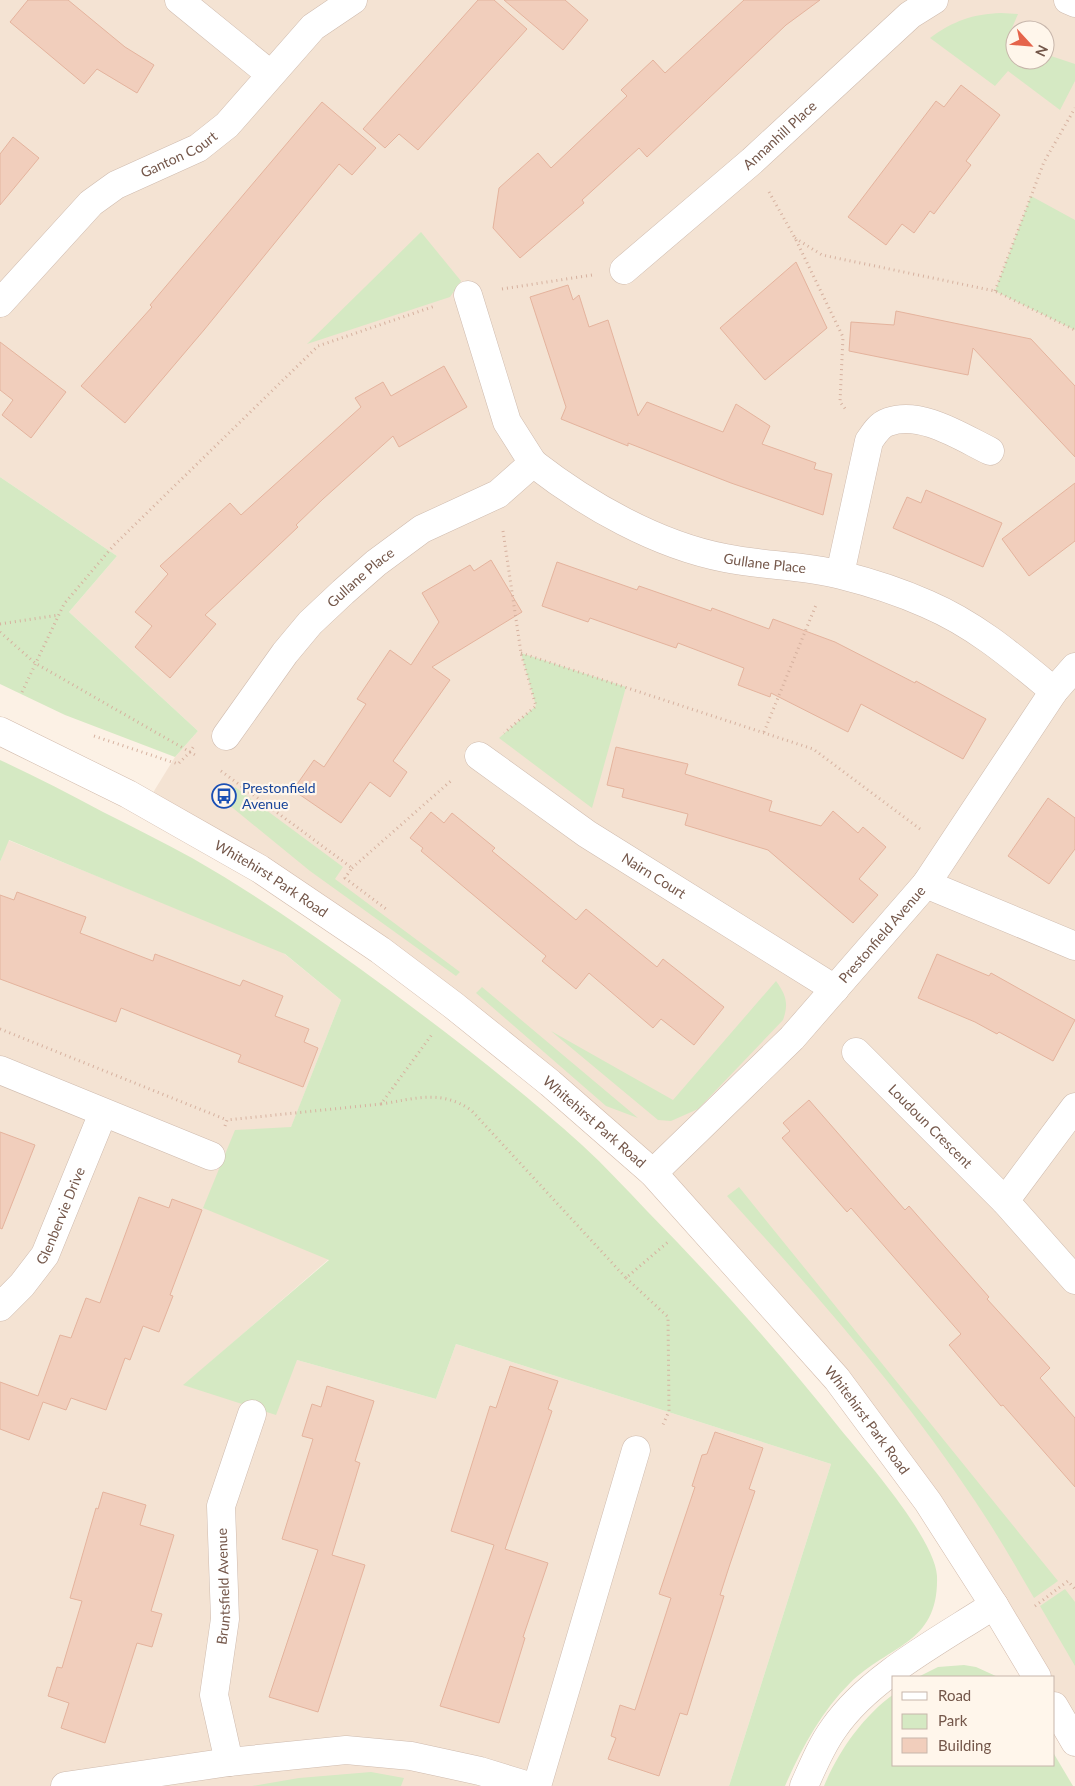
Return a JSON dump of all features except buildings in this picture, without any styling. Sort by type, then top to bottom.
[{"type":"street","points":[[179,0],[270,74]]},
{"type":"street","name":"Ganton Court","points":[[0,303],[91,203],[116,185],[198,148],[227,126],[270,74],[313,27],[353,0]]},
{"type":"street","name":"Annanhill Place","points":[[624,270],[752,161],[910,15],[934,0]]},
{"type":"street","points":[[1068,0],[1075,3]]},
{"type":"street","name":"Gullane Place","points":[[468,295],[507,422],[533,463],[572,492],[656,536],[686,548],[724,558],[840,574],[926,603],[974,627],[1054,691]]},
{"type":"street","points":[[840,574],[869,441],[878,429],[888,422],[916,420],[941,428],[990,451]]},
{"type":"street","name":"Gullane Place","points":[[226,736],[285,653],[310,623],[343,592],[376,563],[422,529],[498,494],[521,476],[533,463]]},
{"type":"street","name":"Prestonfield Avenue","points":[[653,1173],[792,1038],[926,884],[1054,691],[1075,667]]},
{"type":"street","name":"Whitehirst Park Road","points":[[0,731],[128,794],[260,869],[380,950],[453,1005],[550,1083],[653,1173],[696,1218],[838,1379],[928,1502],[994,1605],[1036,1676]]},
{"type":"street","name":"Nairn Court","points":[[478,756],[588,834],[835,989]]},
{"type":"street","points":[[926,884],[1075,946]]},
{"type":"street","name":"Loudoun Crescent","points":[[856,1052],[1005,1201],[1075,1280]]},
{"type":"street","points":[[0,1070],[211,1156]]},
{"type":"street","points":[[1005,1201],[1075,1107]]},
{"type":"street","name":"Glenbervie Drive","points":[[0,1306],[22,1285],[44,1255],[103,1113]]},
{"type":"street","name":"Bruntsfield Avenue","points":[[229,1762],[214,1695],[225,1619],[221,1506],[252,1414]]},
{"type":"street","points":[[537,1786],[636,1450]]},
{"type":"street","points":[[804,1786],[817,1756],[834,1727],[860,1697],[891,1672],[994,1605]]},
{"type":"street","points":[[1055,1708],[1075,1742]]},
{"type":"street","points":[[65,1786],[154,1780],[229,1762],[346,1750],[411,1756],[529,1786]]},
{"type":"path","points":[[995,291],[1044,162],[1075,108]]},
{"type":"path","points":[[752,161],[795,238],[843,337],[840,402],[869,441]]},
{"type":"path","points":[[795,238],[822,255],[995,291],[1075,330]]},
{"type":"path","points":[[22,692],[64,604],[114,545],[318,346],[468,295],[624,270]]},
{"type":"path","points":[[352,868],[536,706],[521,653],[498,494]]},
{"type":"path","points":[[764,732],[819,597],[840,574]]},
{"type":"path","points":[[0,624],[59,614]]},
{"type":"path","points":[[0,632],[35,663],[190,752]]},
{"type":"path","points":[[521,653],[813,749],[949,850]]},
{"type":"path","points":[[87,734],[178,764],[190,752],[210,725],[226,736]]},
{"type":"path","points":[[381,1104],[453,1005]]},
{"type":"path","points":[[0,1029],[227,1120],[381,1104],[434,1096],[456,1100],[471,1110],[626,1278],[668,1317],[669,1411],[647,1458],[636,1450]]},
{"type":"path","points":[[211,1156],[227,1120]]},
{"type":"path","points":[[626,1278],[696,1218]]},
{"type":"path","points":[[1032,1609],[1068,1581],[1075,1589]]},
{"type":"shaded area","points":[[0,0],[1075,0],[1075,1742],[1055,1708],[1055,1676],[1036,1676],[837,1379],[550,1083],[146,804],[175,757],[198,731],[69,612],[117,556],[0,477]]},
{"type":"shaded area","points":[[8,840],[281,951],[341,1000],[252,1227],[329,1259],[184,1385],[297,1360],[436,1399],[456,1344],[831,1464],[729,1786],[0,1786],[0,862]]},
{"type":"green space","points":[[1018,14],[1015,20],[1005,20],[1005,70],[1055,70],[1055,57],[1075,64],[1075,81],[1060,110],[1008,71],[995,86],[930,38],[955,23],[981,15]]},
{"type":"green space","points":[[1031,196],[1075,220],[1075,330],[995,291]]},
{"type":"green space","points":[[421,232],[461,281],[450,297],[307,344]]},
{"type":"green space","points":[[0,477],[117,556],[69,612],[198,731],[175,757],[65,715],[0,684]]},
{"type":"green space","points":[[521,653],[626,687],[592,808],[499,738],[536,706]]},
{"type":"green space","points":[[0,760],[170,846],[235,884],[359,968],[501,1076],[591,1153],[697,1264],[771,1345],[898,1500],[925,1542],[933,1560],[937,1576],[935,1599],[930,1616],[921,1629],[909,1640],[865,1670],[840,1694],[821,1719],[805,1745],[785,1786],[729,1786],[831,1464],[456,1344],[436,1399],[297,1360],[276,1415],[183,1385],[329,1260],[203,1208],[235,1130],[291,1127],[341,1000],[285,954],[9,840],[0,862]]},
{"type":"green space","points":[[235,787],[343,867],[335,879],[460,972],[456,976],[310,871],[228,804]]},
{"type":"green space","points":[[776,981],[786,999],[783,1020],[698,1109],[671,1121],[658,1120],[551,1031],[673,1100]]},
{"type":"green space","points":[[482,987],[638,1118],[606,1106],[476,993]]},
{"type":"green space","points":[[739,1187],[1058,1581],[1034,1598],[983,1513],[918,1421],[825,1306],[727,1196]]},
{"type":"green space","points":[[1065,1589],[1075,1602],[1075,1666],[1040,1606]]},
{"type":"green space","points":[[964,1665],[976,1667],[996,1676],[920,1676],[938,1667]]},
{"type":"green space","points":[[892,1696],[892,1766],[1055,1766],[1055,1756],[1073,1786],[824,1786],[844,1748],[862,1724]]},
{"type":"green space","points":[[371,1772],[404,1778],[401,1786],[252,1786],[299,1778]]},
{"type":"place","name":"Prestonfield Avenue","points":[[224,796]]}]
